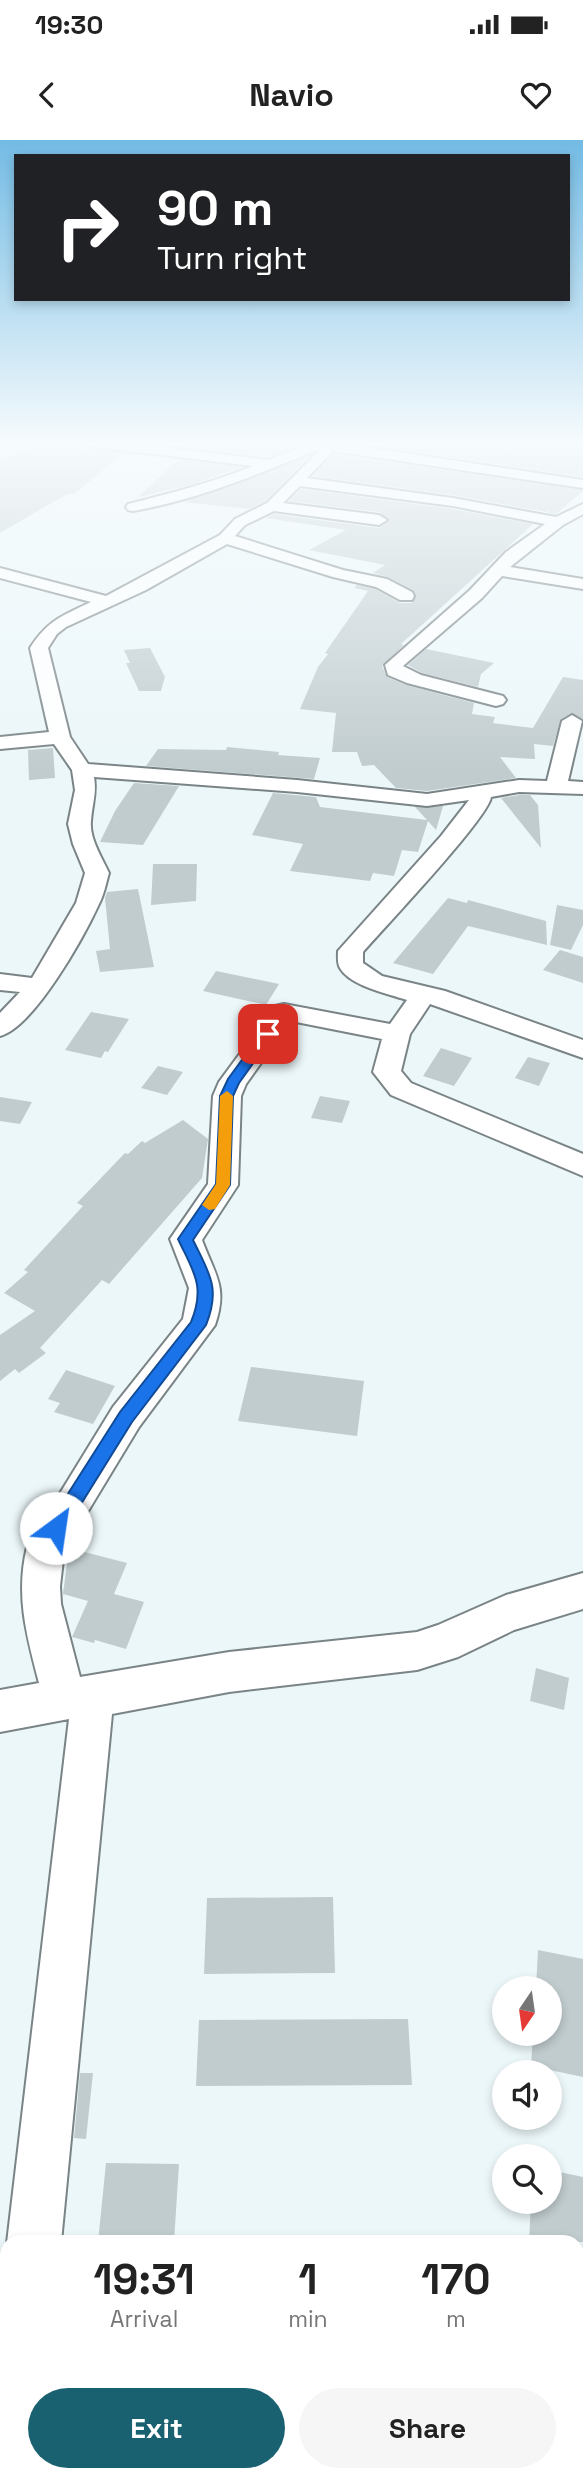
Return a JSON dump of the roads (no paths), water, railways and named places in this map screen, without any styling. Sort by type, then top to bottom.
[{"type":"street","points":[[0,1028],[40,987],[95,886],[97,873],[84,844],[79,824],[86,790],[82,770],[60,737],[39,648],[50,631],[60,623],[140,586],[202,551]]},
{"type":"street","points":[[267,551],[339,574],[381,583],[406,596]]},
{"type":"street","points":[[496,700],[414,679],[395,671],[394,665],[521,551]]},
{"type":"street","points":[[497,570],[583,583]]},
{"type":"street","points":[[0,573],[107,601]]},
{"type":"street","points":[[557,785],[562,754],[572,721]]},
{"type":"street","points":[[0,743],[60,737]]},
{"type":"street","points":[[82,770],[297,786],[427,800],[519,786],[557,785],[583,788]]},
{"type":"street","points":[[481,792],[480,802],[449,841],[350,951],[351,965],[373,981],[423,996],[436,997],[583,1049]]},
{"type":"street","points":[[0,982],[40,987]]},
{"type":"street","points":[[423,996],[397,1034],[387,1072],[401,1089],[583,1166]]},
{"type":"street","points":[[35,2235],[79,1698],[43,1621],[38,1591],[39,1569],[46,1547],[67,1508],[126,1417],[191,1337],[204,1310],[206,1283],[186,1239],[223,1185],[225,1106],[233,1082],[284,1012],[397,1034]]},
{"type":"street","points":[[0,1711],[229,1672],[417,1651],[444,1643],[506,1614],[583,1591]]}]
